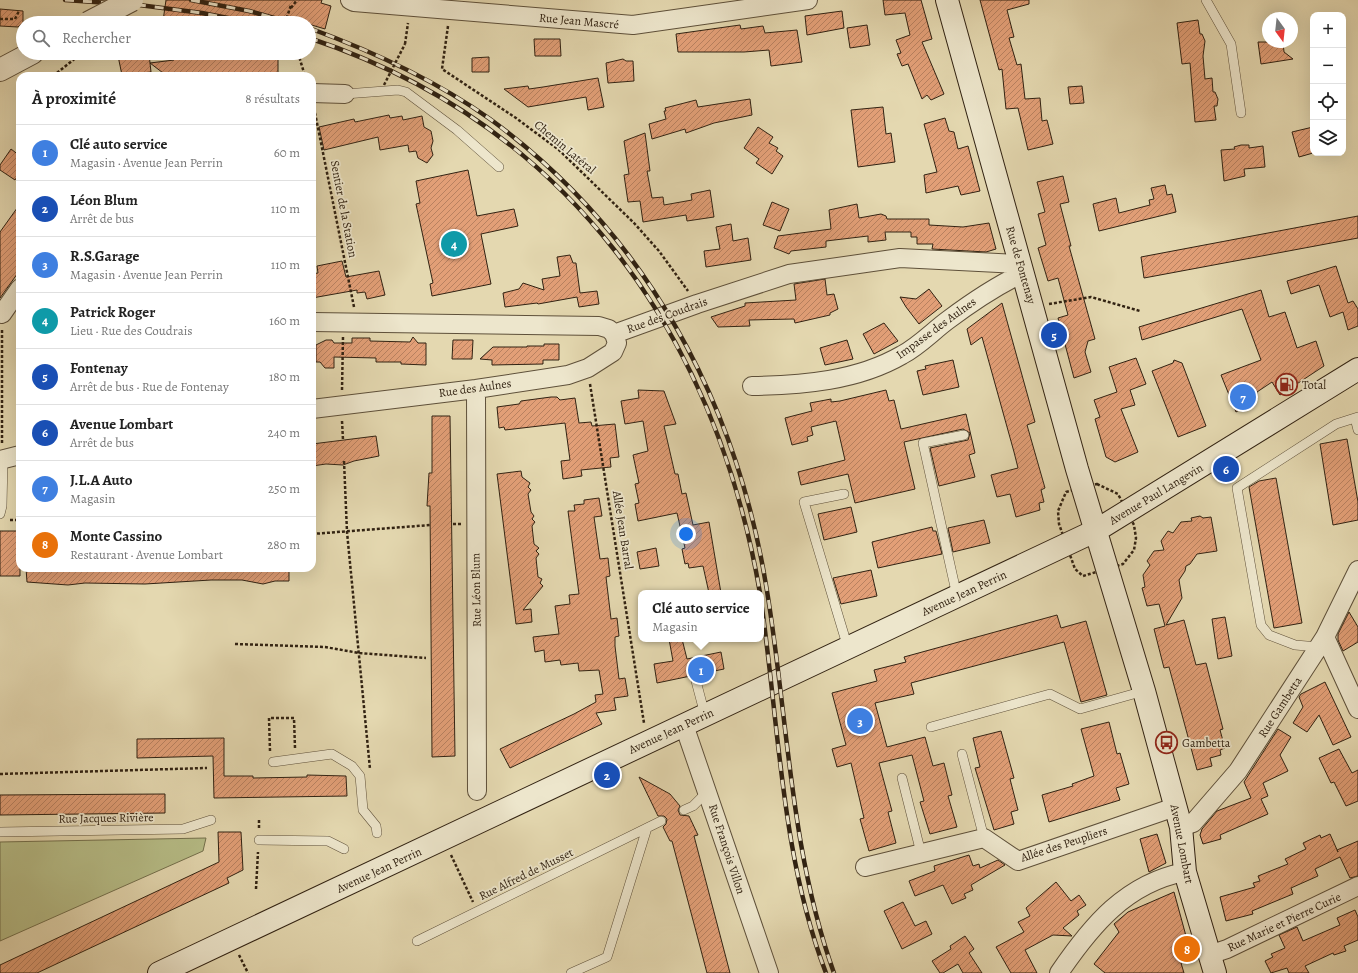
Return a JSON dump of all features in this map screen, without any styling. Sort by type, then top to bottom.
[{"type":"main road","points":[[101,16],[132,0]]},
{"type":"main road","name":"Rue de Fontenay","points":[[947,0],[1077,469],[1096,530]]},
{"type":"main road","points":[[0,70],[19,60]]},
{"type":"main road","name":"Avenue Paul Langevin","points":[[1096,530],[1358,370]]},
{"type":"main road","name":"Avenue Jean Perrin","points":[[159,973],[1096,530]]},
{"type":"main road","name":"Avenue Lombart","points":[[1096,530],[1144,691],[1181,827],[1185,872],[1212,964]]},
{"type":"street","name":"Rue Jean Mascré","points":[[350,0],[354,2],[409,7],[632,25],[808,0]]},
{"type":"street","points":[[316,99],[346,94]]},
{"type":"street","name":"Rue des Coudrais","points":[[316,322],[599,326],[609,329],[614,334],[696,304],[788,274],[900,258],[1021,268]]},
{"type":"street","name":"Impasse des Aulnes","points":[[752,386],[789,386],[824,382],[870,369],[902,355],[1021,268]]},
{"type":"street","points":[[1,314],[16,293]]},
{"type":"street","points":[[1,314],[16,314]]},
{"type":"street","name":"Rue des Aulnes","points":[[316,408],[476,389],[568,375],[588,368],[613,352],[616,343],[614,334]]},
{"type":"street","name":"Rue Léon Blum","points":[[476,389],[476,791]]},
{"type":"street","points":[[1,460],[16,455]]},
{"type":"street","name":"Rue Gambetta","points":[[1181,827],[1193,823],[1238,771],[1322,642],[1358,570]]},
{"type":"street","points":[[1322,642],[1358,709]]},
{"type":"street","name":"Rue François Villon","points":[[684,725],[708,791],[769,973]]},
{"type":"street","name":"Allée des Peupliers","points":[[984,838],[1018,861],[1175,806]]},
{"type":"street","points":[[865,868],[984,838]]},
{"type":"street","points":[[1060,973],[1098,921],[1123,899],[1160,879],[1185,872]]},
{"type":"street","name":"Rue Marie et Pierre Curie","points":[[1212,964],[1227,949],[1358,886]]},
{"type":"lane","points":[[1206,0],[1230,44],[1241,113]]},
{"type":"lane","points":[[346,94],[398,90],[406,92],[457,130],[499,167]]},
{"type":"lane","points":[[1322,642],[1296,645],[1269,635],[1261,625],[1237,488],[1336,424],[1357,418],[1358,430]]},
{"type":"lane","points":[[957,596],[923,443],[964,435]]},
{"type":"lane","points":[[0,514],[2,506],[1,460]]},
{"type":"lane","points":[[844,494],[804,502],[848,648]]},
{"type":"lane","points":[[696,681],[705,715]]},
{"type":"lane","points":[[931,726],[1050,694],[1080,709],[1144,691]]},
{"type":"lane","points":[[271,759],[296,759],[332,754],[352,766],[360,776],[363,810],[376,826],[377,833]]},
{"type":"lane","points":[[962,754],[984,838]]},
{"type":"lane","points":[[902,778],[921,853]]},
{"type":"lane","points":[[684,810],[693,806],[708,791]]},
{"type":"lane","name":"Rue Jacques Rivière","points":[[0,832],[183,828],[211,820]]},
{"type":"lane","name":"Rue Alfred de Musset","points":[[417,941],[661,821]]},
{"type":"lane","points":[[571,973],[607,957],[647,828]]},
{"type":"lane","points":[[259,840],[328,841],[344,849]]},
{"type":"path","points":[[288,16],[291,7],[297,0]]},
{"type":"path","points":[[384,85],[405,44],[409,7]]},
{"type":"path","points":[[16,16],[19,10]]},
{"type":"path","name":"Chemin Latéral","points":[[450,10],[442,69],[516,118],[559,150],[587,176],[659,251],[696,304]]},
{"type":"path","points":[[0,19],[15,19],[16,17]]},
{"type":"path","points":[[58,72],[73,60]]},
{"type":"path","points":[[300,60],[304,72]]},
{"type":"path","name":"Sentier de la Station","points":[[316,118],[350,323],[342,405]]},
{"type":"path","points":[[1032,307],[1091,297],[1140,311]]},
{"type":"path","points":[[1,314],[1,460]]},
{"type":"path","name":"Allée Jean Barral","points":[[588,368],[648,743]]},
{"type":"path","points":[[344,461],[347,532],[370,769],[360,776]]},
{"type":"path","points":[[316,534],[430,525]]},
{"type":"path","points":[[234,644],[325,647],[359,653],[426,658]]},
{"type":"path","points":[[271,759],[268,718],[294,718],[296,759]]},
{"type":"path","points":[[0,774],[207,768]]},
{"type":"path","points":[[256,890],[259,820]]},
{"type":"path","points":[[451,854],[477,911]]},
{"type":"path","points":[[238,953],[248,973]]},
{"type":"green space","points":[[206,838],[203,851],[0,941],[0,842]]},
{"type":"building","points":[[166,0],[322,0],[321,3],[331,6],[325,29],[316,26],[316,16],[164,16]]},
{"type":"building","points":[[883,0],[921,0],[932,39],[922,42],[944,94],[931,100],[927,95],[922,99],[908,64],[902,66],[897,54],[901,53],[896,40],[910,35],[905,13],[885,15]]},
{"type":"building","points":[[980,0],[1029,0],[1029,4],[1007,10],[1014,37],[1009,38],[1017,65],[1021,64],[1025,99],[1040,98],[1042,121],[1047,120],[1053,144],[1028,150],[1018,108],[1006,109],[1002,69],[999,70]]},
{"type":"building","points":[[0,9],[23,11],[23,16],[16,16],[16,27],[0,26]]},
{"type":"building","points":[[842,11],[844,28],[807,35],[805,16]]},
{"type":"building","points":[[1198,20],[1200,34],[1202,34],[1205,41],[1203,56],[1205,79],[1212,78],[1213,92],[1215,92],[1218,99],[1217,106],[1214,106],[1216,120],[1195,122],[1190,63],[1182,64],[1177,23]]},
{"type":"building","points":[[740,25],[741,29],[763,26],[765,33],[797,30],[802,62],[771,66],[769,50],[744,52],[678,52],[676,34]]},
{"type":"building","points":[[867,25],[870,45],[850,48],[847,28]]},
{"type":"building","points":[[534,39],[560,39],[561,56],[535,56]]},
{"type":"building","points":[[1258,42],[1262,42],[1262,48],[1284,48],[1284,52],[1293,59],[1261,64]]},
{"type":"building","points":[[489,57],[489,72],[472,72],[472,58]]},
{"type":"building","points":[[623,59],[626,61],[633,61],[634,81],[608,83],[606,63]]},
{"type":"building","points":[[119,60],[150,60],[151,72],[121,72]]},
{"type":"building","points":[[174,60],[278,60],[278,72],[162,72],[150,63]]},
{"type":"building","points":[[598,78],[604,107],[588,110],[586,97],[528,107],[504,89],[528,86],[529,89]]},
{"type":"building","points":[[1082,86],[1084,103],[1070,104],[1068,87]]},
{"type":"building","points":[[750,99],[752,115],[714,123],[686,133],[685,129],[652,139],[649,124],[666,119],[664,111],[666,111],[665,108],[696,100],[698,107]]},
{"type":"building","points":[[883,107],[886,134],[891,133],[895,162],[858,167],[851,110]]},
{"type":"building","points":[[389,115],[390,118],[402,116],[403,120],[422,116],[424,127],[431,131],[433,141],[431,148],[433,155],[427,163],[418,158],[416,151],[409,152],[408,145],[380,150],[378,137],[324,150],[319,127],[354,119],[355,122]]},
{"type":"building","points":[[945,118],[949,131],[954,132],[958,149],[968,146],[980,191],[961,195],[958,186],[926,193],[924,175],[937,172],[924,124]]},
{"type":"building","points":[[758,127],[773,137],[769,143],[778,148],[776,151],[783,156],[772,174],[756,163],[759,159],[744,148]]},
{"type":"building","points":[[1310,128],[1310,154],[1299,157],[1292,132]]},
{"type":"building","points":[[645,133],[650,171],[647,171],[652,198],[663,197],[664,205],[692,200],[691,194],[710,190],[714,217],[687,221],[686,215],[643,222],[640,201],[628,202],[624,175],[629,174],[624,141]]},
{"type":"building","points":[[1249,145],[1249,148],[1263,146],[1265,167],[1244,169],[1245,176],[1224,181],[1221,150],[1235,149],[1234,147]]},
{"type":"building","points":[[11,149],[16,153],[15,180],[0,170],[0,165]]},
{"type":"building","points":[[468,170],[477,216],[514,209],[518,226],[481,234],[491,284],[432,296],[430,284],[433,283],[416,204],[420,203],[416,181]]},
{"type":"building","points":[[1063,176],[1069,202],[1060,204],[1071,246],[1069,246],[1095,339],[1088,341],[1085,352],[1091,372],[1074,378],[1058,318],[1068,315],[1058,278],[1048,281],[1038,248],[1046,245],[1038,214],[1045,212],[1037,182]]},
{"type":"building","points":[[1165,185],[1167,195],[1172,194],[1176,212],[1099,231],[1093,204],[1116,198],[1119,213],[1150,205],[1149,200],[1154,199],[1151,188]]},
{"type":"building","points":[[772,202],[789,209],[780,231],[763,225]]},
{"type":"building","points":[[857,204],[859,218],[881,214],[886,216],[887,219],[929,219],[929,225],[963,227],[989,223],[996,249],[986,252],[932,249],[933,244],[917,244],[917,237],[911,237],[911,232],[885,232],[886,240],[868,242],[868,236],[826,241],[826,247],[791,251],[789,254],[774,248],[778,236],[831,229],[829,210]]},
{"type":"building","points":[[16,210],[16,276],[0,298],[0,232]]},
{"type":"building","points":[[1358,216],[1358,238],[1144,278],[1141,257]]},
{"type":"building","points":[[731,224],[733,241],[748,238],[751,260],[706,267],[704,251],[720,249],[716,227]]},
{"type":"building","points":[[570,255],[573,263],[576,263],[580,293],[597,291],[599,304],[579,307],[577,297],[538,304],[505,307],[503,293],[519,289],[523,283],[544,290],[542,279],[560,276],[557,257]]},
{"type":"building","points":[[342,261],[346,277],[379,271],[385,295],[367,299],[365,292],[357,293],[357,290],[316,297],[316,273],[318,273],[317,266]]},
{"type":"building","points":[[1336,266],[1348,303],[1353,301],[1358,309],[1358,326],[1348,330],[1343,312],[1330,317],[1319,285],[1291,294],[1287,281]]},
{"type":"building","points":[[825,279],[827,295],[834,294],[838,309],[830,313],[830,315],[795,323],[794,319],[749,320],[750,326],[718,327],[711,317],[745,306],[745,303],[796,300],[794,284]]},
{"type":"building","points":[[929,289],[942,306],[919,324],[900,297],[916,299]]},
{"type":"building","points":[[1261,290],[1269,317],[1285,312],[1297,348],[1316,341],[1324,366],[1280,395],[1272,382],[1257,392],[1257,399],[1236,412],[1221,375],[1261,360],[1242,309],[1142,340],[1139,327]]},
{"type":"building","points":[[1002,303],[1035,422],[1027,425],[1045,488],[1041,490],[1044,502],[1039,503],[1040,510],[1016,517],[1010,494],[997,497],[991,475],[1018,468],[1014,452],[982,337],[971,345],[967,329]]},
{"type":"building","points":[[884,323],[898,341],[874,354],[863,334]]},
{"type":"building","points":[[413,337],[418,343],[426,343],[426,365],[401,364],[401,362],[376,362],[376,358],[334,357],[334,368],[325,368],[320,362],[316,362],[316,345],[326,340],[332,340],[334,343],[352,343],[352,338],[370,338],[370,341],[410,342]]},
{"type":"building","points":[[453,340],[473,340],[472,359],[452,359]]},
{"type":"building","points":[[847,340],[853,359],[825,365],[820,348]]},
{"type":"building","points":[[544,344],[559,344],[559,360],[543,360],[543,364],[492,365],[492,360],[480,359],[493,347],[544,346]]},
{"type":"building","points":[[1136,358],[1146,384],[1130,390],[1135,405],[1121,409],[1138,452],[1115,462],[1106,457],[1095,419],[1100,417],[1094,400],[1117,392],[1109,367]]},
{"type":"building","points":[[953,360],[959,387],[923,395],[917,371],[926,369],[925,366]]},
{"type":"building","points":[[1174,360],[1182,363],[1206,426],[1178,437],[1152,371],[1173,363]]},
{"type":"building","points":[[638,390],[664,391],[676,424],[664,426],[675,474],[678,474],[682,494],[686,493],[693,525],[709,522],[720,590],[708,590],[703,566],[689,568],[688,563],[685,564],[682,549],[685,548],[677,513],[638,521],[635,504],[639,503],[635,484],[639,483],[633,455],[648,451],[643,421],[625,424],[621,401],[639,398]]},
{"type":"building","points":[[886,390],[889,401],[894,400],[901,429],[966,414],[975,453],[969,455],[975,477],[939,486],[930,448],[968,440],[970,433],[963,429],[904,442],[915,489],[855,503],[848,474],[801,485],[798,472],[845,460],[836,421],[811,427],[813,435],[807,437],[808,441],[792,445],[785,418],[812,411],[810,403],[831,399],[831,402],[840,401]]},
{"type":"building","points":[[557,397],[560,400],[575,398],[579,423],[591,422],[592,426],[615,424],[619,457],[610,458],[611,467],[581,470],[582,476],[563,479],[561,461],[570,460],[565,423],[505,430],[504,427],[499,428],[497,407],[519,404],[521,401]]},
{"type":"building","points":[[432,416],[450,416],[455,756],[432,757],[430,506],[427,506],[429,473],[432,473]]},
{"type":"building","points":[[376,436],[379,456],[354,461],[343,465],[326,464],[316,465],[316,444]]},
{"type":"building","points":[[1347,439],[1358,502],[1358,520],[1333,525],[1320,444]]},
{"type":"building","points":[[521,471],[522,477],[530,483],[528,487],[531,490],[528,494],[531,512],[534,516],[532,519],[535,522],[532,526],[534,544],[539,548],[536,551],[539,554],[536,558],[538,577],[542,579],[540,583],[543,586],[523,610],[531,609],[532,622],[516,624],[497,474]]},
{"type":"building","points":[[1276,478],[1302,623],[1274,628],[1249,487],[1259,481]]},
{"type":"building","points":[[599,498],[602,516],[594,517],[600,559],[608,558],[610,576],[606,577],[611,619],[617,618],[619,636],[615,637],[615,646],[619,679],[625,678],[628,696],[614,698],[616,710],[596,713],[602,724],[510,768],[500,749],[574,714],[596,702],[595,695],[603,694],[599,670],[579,671],[578,663],[561,665],[560,660],[545,662],[544,650],[535,652],[533,637],[559,634],[555,606],[570,604],[569,595],[579,594],[568,511],[575,511],[574,505],[584,504],[584,500]]},
{"type":"building","points":[[851,507],[857,532],[824,540],[818,514]]},
{"type":"building","points":[[1200,516],[1203,518],[1211,517],[1217,551],[1197,554],[1190,564],[1186,566],[1185,571],[1179,580],[1182,598],[1166,625],[1184,620],[1196,665],[1206,663],[1223,729],[1220,730],[1225,748],[1220,750],[1221,755],[1210,758],[1212,766],[1197,770],[1169,667],[1164,668],[1154,629],[1165,626],[1159,604],[1147,606],[1142,588],[1145,587],[1143,575],[1150,565],[1147,561],[1154,551],[1164,550],[1161,541],[1168,531],[1173,533],[1181,522],[1192,521],[1191,518]]},
{"type":"building","points":[[984,520],[990,543],[953,552],[948,528]]},
{"type":"building","points":[[932,527],[933,531],[936,531],[942,554],[878,568],[872,542]]},
{"type":"building","points":[[0,531],[16,531],[16,572],[20,572],[20,576],[0,576]]},
{"type":"building","points":[[656,548],[659,566],[640,569],[637,552]]},
{"type":"building","points":[[871,570],[877,596],[841,604],[833,578]]},
{"type":"building","points":[[26,572],[289,572],[289,581],[275,581],[263,584],[242,580],[211,580],[145,584],[85,583],[68,585],[27,582]]},
{"type":"building","points":[[1349,612],[1358,627],[1358,642],[1343,651],[1338,640],[1338,634]]},
{"type":"building","points":[[1057,615],[1061,628],[1086,621],[1107,695],[1081,702],[1064,642],[911,683],[914,694],[875,703],[887,747],[925,737],[933,766],[944,763],[952,795],[948,796],[957,827],[930,834],[920,802],[924,801],[912,755],[879,763],[892,811],[888,812],[896,843],[869,851],[860,819],[864,818],[851,763],[837,767],[832,749],[846,745],[832,693],[877,681],[874,670],[906,662],[904,657]]},
{"type":"building","points":[[1225,617],[1232,656],[1218,659],[1212,619]]},
{"type":"building","points":[[670,642],[683,642],[687,659],[721,652],[724,669],[657,683],[654,664],[673,661]]},
{"type":"building","points":[[1325,682],[1351,737],[1333,745],[1319,715],[1307,732],[1293,723],[1303,707],[1299,697],[1301,694]]},
{"type":"building","points":[[1109,722],[1117,754],[1120,753],[1129,784],[1116,788],[1120,800],[1049,822],[1042,795],[1073,786],[1072,784],[1094,776],[1081,729]]},
{"type":"building","points":[[1278,729],[1291,737],[1280,755],[1288,771],[1263,783],[1268,796],[1261,799],[1268,814],[1220,835],[1221,839],[1203,844],[1200,835],[1202,829],[1217,811],[1251,798],[1244,782]]},
{"type":"building","points":[[1001,731],[1014,778],[1010,779],[1018,810],[1011,812],[1014,824],[994,830],[975,768],[980,767],[973,738]]},
{"type":"building","points":[[224,738],[224,776],[253,776],[253,778],[307,777],[307,775],[346,776],[347,796],[214,798],[213,756],[137,758],[137,739]]},
{"type":"building","points":[[1339,749],[1352,773],[1358,770],[1358,801],[1346,806],[1334,782],[1331,783],[1319,758]]},
{"type":"building","points":[[639,777],[670,794],[680,806],[678,810],[680,815],[689,816],[698,835],[694,836],[730,973],[707,973],[672,841],[670,841],[663,827],[666,824],[667,819],[664,816],[658,816]]},
{"type":"building","points":[[165,794],[165,813],[0,815],[0,795]]},
{"type":"building","points":[[218,832],[241,832],[243,870],[227,878],[229,883],[37,973],[0,973],[0,965],[219,862]]},
{"type":"building","points":[[1157,834],[1166,863],[1149,872],[1140,839]]},
{"type":"building","points":[[1330,834],[1337,850],[1358,841],[1358,876],[1350,878],[1340,857],[1315,869],[1318,876],[1291,888],[1293,894],[1252,911],[1253,914],[1226,921],[1220,897],[1255,887],[1253,883],[1260,881],[1258,876],[1288,864],[1285,859],[1306,849],[1303,843],[1320,835],[1321,838]]},
{"type":"building","points":[[969,855],[973,866],[979,864],[980,868],[998,860],[1005,865],[971,885],[973,890],[964,894],[966,898],[952,904],[943,885],[915,896],[909,881],[935,871],[934,866]]},
{"type":"building","points":[[1056,882],[1071,901],[1079,895],[1086,905],[1077,911],[1079,915],[1063,928],[1072,936],[1053,935],[1025,950],[1037,973],[1011,973],[996,947],[1024,932],[1018,922],[1030,916],[1026,908]]},
{"type":"building","points":[[1174,892],[1192,958],[1181,963],[1184,973],[1105,973],[1094,964],[1119,932],[1114,924],[1128,912]]},
{"type":"building","points":[[903,902],[915,926],[926,921],[932,934],[902,949],[884,911]]},
{"type":"building","points":[[1355,910],[1358,917],[1358,940],[1344,946],[1346,951],[1334,955],[1333,953],[1305,966],[1309,973],[1289,973],[1287,968],[1271,973],[1265,961],[1273,957],[1271,954],[1285,948],[1279,935],[1297,927],[1303,941],[1340,925],[1337,918]]},
{"type":"building","points":[[965,936],[974,949],[969,953],[982,973],[963,973],[958,964],[943,973],[940,973],[932,961],[951,949],[950,946]]},
{"type":"railway","points":[[65,0],[139,5],[218,16]]},
{"type":"railway","points":[[191,0],[267,16]]},
{"type":"railway","points":[[316,31],[356,46],[425,79],[490,119],[545,164],[595,214],[638,269],[676,327],[707,389],[733,454],[753,521],[767,591],[799,832],[819,927],[834,973]]},
{"type":"railway","points":[[316,41],[400,76],[482,124],[553,182],[614,250],[665,325],[707,408],[738,498],[759,590]]},
{"type":"railway","points":[[764,624],[783,789],[790,836],[799,883],[811,928],[826,973]]},
{"type":"place","name":"Patrick Roger","points":[[454,244]]},
{"type":"place","name":"Fontenay","points":[[1054,335]]},
{"type":"place","name":"Total","points":[[1287,385]]},
{"type":"place","name":"J.L.A Auto","points":[[1243,397]]},
{"type":"place","name":"Avenue Lombart","points":[[1226,469]]},
{"type":"place","name":"Clé auto service","points":[[701,670]]},
{"type":"place","name":"R.S.Garage","points":[[860,721]]},
{"type":"place","name":"Gambetta","points":[[1167,743]]},
{"type":"place","name":"Léon Blum","points":[[607,775]]},
{"type":"place","name":"Monte Cassino","points":[[1187,949]]}]
